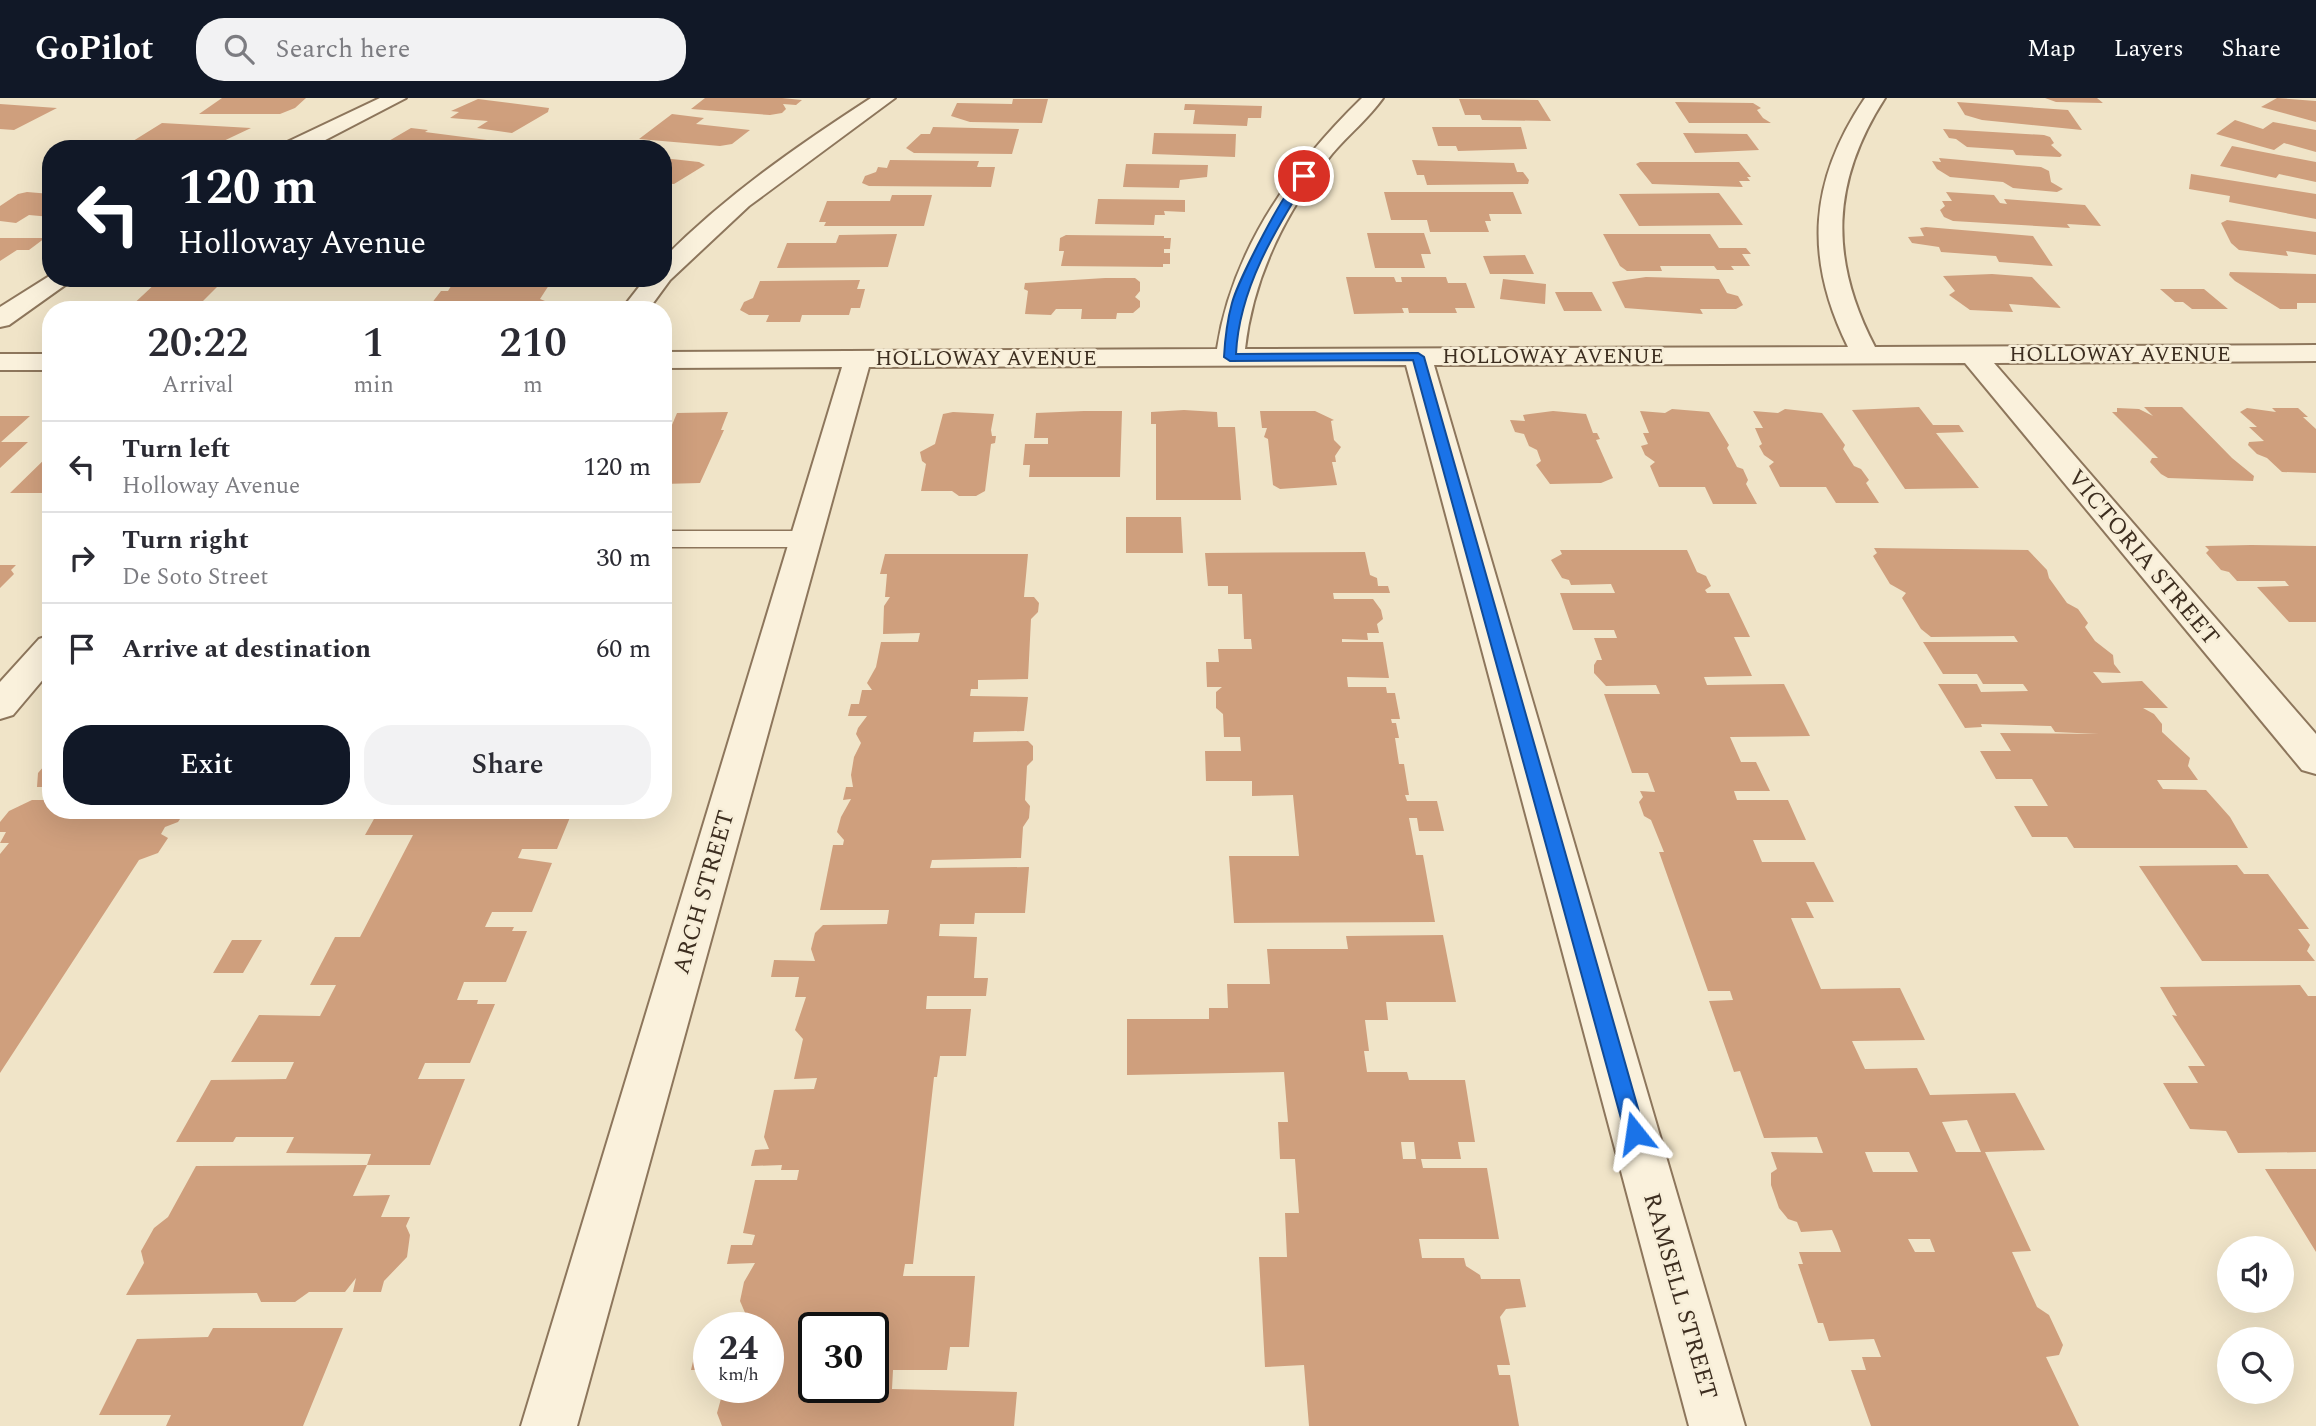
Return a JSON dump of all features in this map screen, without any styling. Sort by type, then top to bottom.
[{"type":"street","points":[[310,140],[396,98]]},
{"type":"street","points":[[672,264],[697,237],[743,196],[885,98]]},
{"type":"street","points":[[1230,357],[1231,329],[1238,299],[1278,217],[1304,176],[1373,98]]},
{"type":"street","points":[[1866,355],[1836,286],[1830,222],[1840,162],[1850,136],[1875,98]]},
{"type":"street","points":[[0,319],[49,287]]},
{"type":"street","points":[[641,301],[652,287]]},
{"type":"street","name":"HOLLOWAY AVENUE","points":[[672,360],[2316,353]]},
{"type":"street","name":"VICTORIA STREET","points":[[1973,355],[2316,760]]},
{"type":"street","name":"RAMSELL STREET","points":[[1418,357],[1717,1426]]},
{"type":"street","name":"ARCH STREET","points":[[549,1426],[858,359]]},
{"type":"street","points":[[0,362],[42,362]]},
{"type":"street","points":[[0,706],[42,657]]},
{"type":"lane","points":[[672,539],[805,540]]},
{"type":"building","points":[[222,98],[306,98],[295,108],[280,114],[199,114]]},
{"type":"building","points":[[705,98],[802,100],[796,105],[783,104],[786,109],[782,113],[770,115],[691,109]]},
{"type":"building","points":[[2045,98],[2097,98],[2103,103],[2056,102]]},
{"type":"building","points":[[2277,98],[2316,101],[2316,122],[2261,107]]},
{"type":"building","points":[[478,99],[549,108],[548,112],[512,133],[477,128],[488,121],[450,118],[459,112],[451,111]]},
{"type":"building","points":[[1013,99],[1048,99],[1042,123],[970,122],[951,116],[957,103],[1012,104]]},
{"type":"building","points":[[1459,99],[1538,100],[1551,121],[1482,120],[1480,115],[1465,115]]},
{"type":"building","points":[[1675,102],[1753,103],[1761,108],[1757,110],[1763,118],[1771,123],[1689,123]]},
{"type":"building","points":[[1957,102],[2068,110],[2082,130],[1982,120],[1965,115]]},
{"type":"building","points":[[0,104],[57,108],[14,130],[0,129]]},
{"type":"building","points":[[1185,104],[1262,106],[1261,118],[1248,118],[1247,126],[1193,124],[1195,110],[1184,110]]},
{"type":"building","points":[[672,114],[704,118],[696,124],[750,130],[732,144],[720,146],[639,139]]},
{"type":"building","points":[[2235,120],[2263,129],[2273,122],[2316,130],[2316,152],[2284,143],[2274,150],[2216,134]]},
{"type":"building","points":[[162,123],[251,128],[226,140],[135,140]]},
{"type":"building","points":[[933,127],[1019,129],[1012,154],[914,153],[906,148],[921,134],[930,134]]},
{"type":"building","points":[[1432,127],[1521,127],[1527,149],[1458,151],[1456,146],[1438,146]]},
{"type":"building","points":[[411,128],[487,140],[390,140]]},
{"type":"building","points":[[1943,129],[2044,135],[2050,137],[2054,143],[2051,145],[2062,155],[2016,155],[2013,150],[1967,147],[1956,139],[1949,138]]},
{"type":"building","points":[[1154,133],[1236,134],[1235,157],[1152,154]]},
{"type":"building","points":[[1683,133],[1747,134],[1759,150],[1695,153]]},
{"type":"building","points":[[2232,146],[2316,162],[2316,182],[2279,174],[2276,178],[2220,166]]},
{"type":"building","points":[[1939,158],[2041,167],[2049,171],[2051,182],[2063,189],[2057,192],[2013,188],[2003,182],[1950,177],[1937,169],[1932,161],[1941,162]]},
{"type":"building","points":[[672,159],[705,165],[674,184]]},
{"type":"building","points":[[890,160],[979,161],[977,167],[995,167],[991,187],[869,186],[862,183],[865,176],[876,172],[878,167],[887,168]]},
{"type":"building","points":[[1412,160],[1514,163],[1517,172],[1523,172],[1529,180],[1528,184],[1427,185],[1424,175],[1417,175]]},
{"type":"building","points":[[1739,162],[1751,177],[1747,177],[1750,181],[1739,181],[1743,187],[1652,184],[1636,164]]},
{"type":"building","points":[[1126,164],[1208,165],[1207,177],[1180,180],[1179,188],[1123,187]]},
{"type":"building","points":[[2191,174],[2316,194],[2316,219],[2229,202],[2230,196],[2189,189]]},
{"type":"building","points":[[1384,192],[1513,192],[1522,214],[1489,214],[1491,221],[1485,221],[1489,232],[1430,232],[1427,220],[1391,220]]},
{"type":"building","points":[[1946,192],[1994,195],[2000,203],[2007,204],[2004,199],[2085,205],[2101,226],[2067,224],[2070,228],[1953,221],[1944,217],[1940,210],[1945,206],[1942,201],[1952,201]]},
{"type":"building","points":[[42,193],[42,216],[29,215],[16,223],[0,221],[0,206],[18,194]]},
{"type":"building","points":[[1719,193],[1743,225],[1639,226],[1619,194]]},
{"type":"building","points":[[892,195],[932,195],[924,226],[824,226],[826,222],[819,222],[827,201],[890,201]]},
{"type":"building","points":[[1098,199],[1185,200],[1185,212],[1164,211],[1165,215],[1155,215],[1154,225],[1095,224]]},
{"type":"building","points":[[2227,220],[2316,232],[2316,255],[2286,251],[2288,256],[2239,250],[2231,243],[2221,223]]},
{"type":"building","points":[[1920,228],[2033,236],[2053,266],[1999,262],[1996,256],[1941,252],[1939,247],[1912,243],[1908,237],[1924,236]]},
{"type":"building","points":[[1367,233],[1424,233],[1431,254],[1421,254],[1425,268],[1375,268]]},
{"type":"building","points":[[897,234],[888,267],[777,268],[787,243],[836,243],[839,235]]},
{"type":"building","points":[[1603,234],[1710,234],[1719,248],[1746,248],[1751,254],[1742,254],[1750,266],[1731,266],[1734,270],[1717,270],[1714,266],[1660,266],[1662,271],[1627,271],[1620,266]]},
{"type":"building","points":[[1066,235],[1164,236],[1171,238],[1170,249],[1164,249],[1164,253],[1170,253],[1170,264],[1163,264],[1163,267],[1061,266],[1064,251],[1059,251],[1060,238]]},
{"type":"building","points":[[0,238],[42,238],[29,250],[17,250],[0,261]]},
{"type":"building","points":[[1525,255],[1534,274],[1490,274],[1483,256]]},
{"type":"building","points":[[2230,272],[2316,274],[2316,303],[2297,303],[2297,309],[2280,309],[2235,281],[2229,275]]},
{"type":"building","points":[[1992,274],[2032,277],[2061,308],[2009,304],[2013,312],[1970,310],[1949,295],[1955,291],[1943,276]]},
{"type":"building","points":[[1346,277],[1394,277],[1396,282],[1402,282],[1401,277],[1446,277],[1448,283],[1466,283],[1475,308],[1455,308],[1457,313],[1409,313],[1408,308],[1402,308],[1404,313],[1354,314]]},
{"type":"building","points":[[1646,277],[1719,279],[1727,293],[1738,296],[1743,305],[1736,309],[1700,309],[1703,314],[1625,308],[1612,282]]},
{"type":"building","points":[[1135,278],[1140,282],[1140,291],[1135,297],[1140,301],[1140,307],[1133,313],[1117,313],[1116,319],[1081,319],[1082,309],[1056,309],[1051,315],[1025,314],[1028,291],[1024,289],[1025,283]]},
{"type":"building","points":[[1503,279],[1546,284],[1545,304],[1500,299]]},
{"type":"building","points":[[860,280],[857,289],[865,289],[860,308],[851,308],[849,315],[802,315],[800,322],[766,322],[769,315],[749,315],[740,310],[744,302],[753,298],[760,281]]},
{"type":"building","points":[[152,287],[217,287],[203,301],[137,301]]},
{"type":"building","points":[[450,287],[548,287],[540,299],[545,301],[433,301],[441,291],[448,291]]},
{"type":"building","points":[[2160,289],[2204,289],[2228,309],[2192,309],[2183,302],[2175,302]]},
{"type":"building","points":[[1555,292],[1592,292],[1602,311],[1564,311]]},
{"type":"building","points":[[1919,407],[1933,425],[1959,425],[1964,432],[1936,433],[1979,488],[1905,489],[1852,410]]},
{"type":"building","points":[[2144,407],[2182,407],[2232,458],[2254,476],[2253,481],[2168,478],[2161,474],[2150,462],[2152,458],[2158,458],[2112,412],[2117,412],[2117,408],[2139,409],[2153,416]]},
{"type":"building","points":[[2247,408],[2276,412],[2272,408],[2298,408],[2308,417],[2303,417],[2316,429],[2316,473],[2282,472],[2267,458],[2257,454],[2248,445],[2249,442],[2264,441],[2249,427],[2257,427],[2240,412]]},
{"type":"building","points":[[1672,409],[1709,412],[1729,445],[1727,448],[1737,467],[1743,469],[1748,480],[1746,484],[1757,504],[1713,504],[1705,487],[1659,487],[1650,466],[1655,462],[1645,455],[1641,446],[1648,444],[1643,433],[1649,433],[1640,411],[1665,413]]},
{"type":"building","points":[[1785,409],[1822,413],[1845,445],[1843,449],[1854,466],[1861,469],[1869,480],[1866,483],[1879,503],[1836,503],[1826,487],[1780,487],[1769,466],[1774,462],[1764,455],[1759,446],[1762,444],[1755,428],[1763,428],[1753,411],[1778,413]]},
{"type":"building","points":[[1122,411],[1120,477],[1029,477],[1030,465],[1023,465],[1025,444],[1048,444],[1048,438],[1034,438],[1036,413]]},
{"type":"building","points":[[1260,411],[1315,411],[1334,420],[1331,421],[1334,440],[1341,447],[1335,456],[1336,462],[1332,462],[1337,485],[1280,489],[1273,485],[1268,439],[1264,437],[1267,428],[1262,428]]},
{"type":"building","points":[[1553,411],[1586,414],[1593,433],[1597,433],[1600,439],[1596,440],[1613,478],[1601,483],[1550,484],[1536,465],[1541,461],[1537,450],[1529,446],[1524,434],[1515,432],[1510,420],[1525,421],[1523,415]]},
{"type":"building","points":[[728,412],[721,430],[724,430],[700,483],[672,484],[672,425],[677,413]]},
{"type":"building","points":[[1151,412],[1217,412],[1218,427],[1235,427],[1241,500],[1156,500],[1156,424],[1151,424]]},
{"type":"building","points":[[943,414],[994,414],[991,430],[992,436],[996,436],[995,443],[991,444],[985,491],[976,496],[959,496],[952,491],[921,491],[926,464],[922,461],[920,452],[935,444]]},
{"type":"building","points":[[0,416],[30,416],[1,442],[28,442],[0,468]]},
{"type":"building","points":[[42,462],[42,493],[10,493]]},
{"type":"building","points":[[1126,517],[1181,517],[1183,553],[1126,553]]},
{"type":"building","points":[[2205,546],[2316,546],[2316,622],[2289,622],[2257,587],[2289,586],[2285,581],[2237,581],[2229,572],[2221,570],[2206,553],[2209,550]]},
{"type":"building","points":[[1874,548],[2028,550],[2047,570],[2049,578],[2067,603],[2078,609],[2088,623],[2085,627],[2095,641],[2113,655],[2114,664],[2121,673],[2093,672],[2102,683],[2142,681],[2168,708],[2143,708],[2154,714],[2162,724],[2162,732],[2190,758],[2188,766],[2198,780],[2157,780],[2163,789],[2206,790],[2230,817],[2248,848],[2074,848],[2067,837],[2032,837],[2014,806],[2048,806],[2032,779],[1996,779],[1980,751],[2011,751],[2000,733],[2099,734],[2055,732],[2051,726],[1981,724],[1982,727],[1965,728],[1938,684],[1977,684],[1981,692],[2028,691],[2023,684],[1983,684],[1977,674],[1943,674],[1923,642],[2018,642],[2014,636],[1931,637],[1921,629],[1902,598],[1906,593],[1890,584],[1873,556],[1877,553]]},
{"type":"building","points":[[1560,550],[1687,550],[1697,572],[1706,576],[1711,586],[1705,590],[1707,593],[1729,593],[1750,637],[1734,637],[1752,676],[1704,677],[1707,685],[1784,684],[1810,736],[1730,737],[1741,762],[1756,762],[1770,791],[1734,791],[1737,800],[1788,800],[1806,840],[1753,840],[1762,862],[1814,862],[1834,902],[1806,902],[1814,918],[1791,918],[1821,989],[1900,988],[1925,1040],[1852,1041],[1865,1069],[1917,1068],[1930,1095],[2015,1093],[2045,1150],[1985,1152],[2031,1251],[2012,1252],[2037,1307],[2049,1315],[2063,1345],[2059,1355],[2046,1357],[2079,1426],[1871,1426],[1851,1370],[1866,1370],[1862,1357],[1881,1357],[1874,1339],[1829,1341],[1823,1323],[1818,1323],[1798,1264],[1803,1264],[1799,1252],[1841,1252],[1837,1241],[1832,1230],[1801,1232],[1797,1222],[1788,1219],[1779,1208],[1771,1185],[1771,1173],[1777,1169],[1771,1152],[1823,1153],[1817,1137],[1764,1138],[1740,1071],[1734,1072],[1709,1001],[1733,1000],[1730,991],[1708,991],[1659,852],[1664,852],[1651,820],[1644,816],[1639,802],[1643,797],[1640,791],[1655,792],[1648,773],[1632,773],[1604,694],[1660,694],[1656,685],[1606,686],[1594,673],[1597,660],[1602,660],[1594,638],[1617,638],[1614,630],[1573,630],[1560,593],[1615,593],[1611,584],[1571,585],[1569,580],[1562,578],[1551,560],[1562,554]],"holes":[[[1967,1120],[1981,1152],[1956,1152],[1942,1122]],[[1865,1152],[1909,1152],[1918,1172],[1873,1172]],[[1908,1239],[1930,1239],[1935,1252],[1915,1252]]]},
{"type":"building","points":[[1365,552],[1370,575],[1377,578],[1378,586],[1388,586],[1390,593],[1333,593],[1334,599],[1373,599],[1381,610],[1383,619],[1377,624],[1379,633],[1367,633],[1368,640],[1342,639],[1342,642],[1383,642],[1389,678],[1347,677],[1348,687],[1386,687],[1387,693],[1395,693],[1400,719],[1391,719],[1392,723],[1396,723],[1399,738],[1395,738],[1399,764],[1404,764],[1409,795],[1405,795],[1407,801],[1437,801],[1444,831],[1419,831],[1417,818],[1409,818],[1416,855],[1423,855],[1435,922],[1234,923],[1229,856],[1299,856],[1293,795],[1252,796],[1252,781],[1206,781],[1205,751],[1241,751],[1240,737],[1224,737],[1223,714],[1216,708],[1216,692],[1222,687],[1207,687],[1206,662],[1219,662],[1218,649],[1252,649],[1251,639],[1244,639],[1242,594],[1228,594],[1228,586],[1208,586],[1205,553]]},
{"type":"building","points":[[885,554],[1028,554],[1024,597],[1034,597],[1039,603],[1038,612],[1031,619],[1028,679],[978,680],[978,689],[971,689],[970,696],[1028,697],[1024,731],[974,732],[973,742],[1028,741],[1033,746],[1033,760],[1027,766],[1025,800],[1030,806],[1029,818],[1023,827],[1021,858],[932,860],[930,868],[1029,867],[1025,913],[975,913],[974,924],[940,924],[939,936],[977,937],[974,978],[988,978],[986,996],[927,996],[926,1009],[971,1009],[966,1056],[940,1056],[937,1077],[934,1077],[913,1264],[905,1264],[903,1276],[975,1276],[969,1347],[950,1347],[947,1370],[893,1370],[892,1389],[1017,1392],[1014,1426],[722,1426],[717,1413],[720,1403],[784,1403],[784,1312],[745,1312],[740,1301],[744,1282],[755,1263],[727,1264],[731,1245],[752,1245],[755,1235],[743,1233],[755,1180],[797,1180],[799,1170],[781,1170],[782,1165],[751,1166],[755,1150],[769,1149],[764,1137],[774,1090],[814,1089],[817,1078],[794,1079],[803,1039],[795,1030],[806,997],[795,997],[799,977],[771,977],[774,960],[815,961],[811,949],[815,933],[823,925],[887,924],[889,910],[820,910],[833,845],[843,845],[844,840],[837,832],[841,817],[851,799],[843,800],[846,787],[853,787],[851,775],[854,757],[861,743],[856,734],[867,716],[848,716],[851,704],[859,704],[862,690],[872,690],[867,683],[876,667],[881,642],[918,642],[920,633],[883,634],[884,606],[890,597],[885,597],[887,574],[880,574]]},
{"type":"building","points":[[0,565],[16,565],[11,570],[14,574],[0,588]]},
{"type":"building","points":[[42,768],[42,787],[37,787],[38,773]]},
{"type":"building","points":[[32,800],[42,800],[42,819],[180,819],[165,827],[161,834],[168,838],[158,853],[139,860],[0,1073],[0,854],[9,843],[0,843],[6,832],[0,832],[0,822],[9,811]]},
{"type":"building","points":[[374,819],[569,819],[557,849],[522,849],[518,858],[552,863],[532,912],[492,912],[485,927],[514,927],[512,931],[527,931],[506,982],[464,982],[457,1000],[478,1000],[477,1004],[495,1004],[470,1063],[425,1063],[418,1079],[465,1079],[430,1165],[367,1165],[371,1154],[286,1153],[294,1137],[236,1137],[233,1142],[176,1142],[211,1080],[286,1079],[294,1062],[231,1062],[259,1015],[320,1016],[336,985],[310,985],[335,937],[360,937],[413,835],[365,835]]},
{"type":"building","points":[[2237,865],[2244,874],[2268,874],[2309,929],[2298,929],[2310,945],[2307,951],[2315,961],[2202,961],[2139,866]]},
{"type":"building","points":[[1443,935],[1456,1002],[1386,1002],[1388,1020],[1365,1020],[1369,1051],[1364,1051],[1367,1072],[1407,1072],[1409,1080],[1465,1080],[1475,1142],[1458,1142],[1461,1159],[1421,1159],[1423,1168],[1487,1168],[1499,1239],[1419,1239],[1422,1258],[1464,1258],[1466,1266],[1480,1275],[1481,1279],[1520,1279],[1526,1307],[1506,1309],[1500,1317],[1510,1365],[1497,1365],[1499,1375],[1510,1375],[1519,1426],[1309,1426],[1304,1365],[1265,1367],[1259,1257],[1287,1257],[1285,1213],[1299,1213],[1295,1159],[1280,1159],[1278,1122],[1288,1122],[1284,1072],[1127,1075],[1127,1019],[1209,1019],[1209,1008],[1228,1008],[1227,984],[1270,984],[1267,949],[1348,949],[1346,936]],"holes":[[[1401,1142],[1414,1142],[1416,1159],[1403,1159]]]},
{"type":"building","points":[[232,940],[262,940],[243,973],[213,973]]},
{"type":"building","points":[[2300,985],[2308,996],[2316,996],[2316,1152],[2238,1153],[2226,1131],[2190,1129],[2163,1083],[2198,1083],[2188,1066],[2205,1066],[2172,1015],[2177,1016],[2160,987]]},
{"type":"building","points":[[367,1165],[353,1196],[390,1195],[381,1217],[410,1217],[406,1226],[410,1235],[407,1257],[384,1281],[381,1292],[353,1292],[356,1278],[345,1292],[309,1292],[295,1302],[261,1302],[257,1293],[126,1295],[144,1263],[141,1251],[154,1228],[168,1217],[196,1166]]},
{"type":"building","points":[[2265,1169],[2316,1169],[2316,1252]]},
{"type":"building","points":[[213,1328],[343,1328],[303,1426],[166,1426],[171,1415],[99,1415],[137,1339],[208,1337]]},
{"type":"route","points":[[1304,176],[1278,217],[1238,299],[1231,329],[1230,357],[1418,357],[1635,1133]]}]
